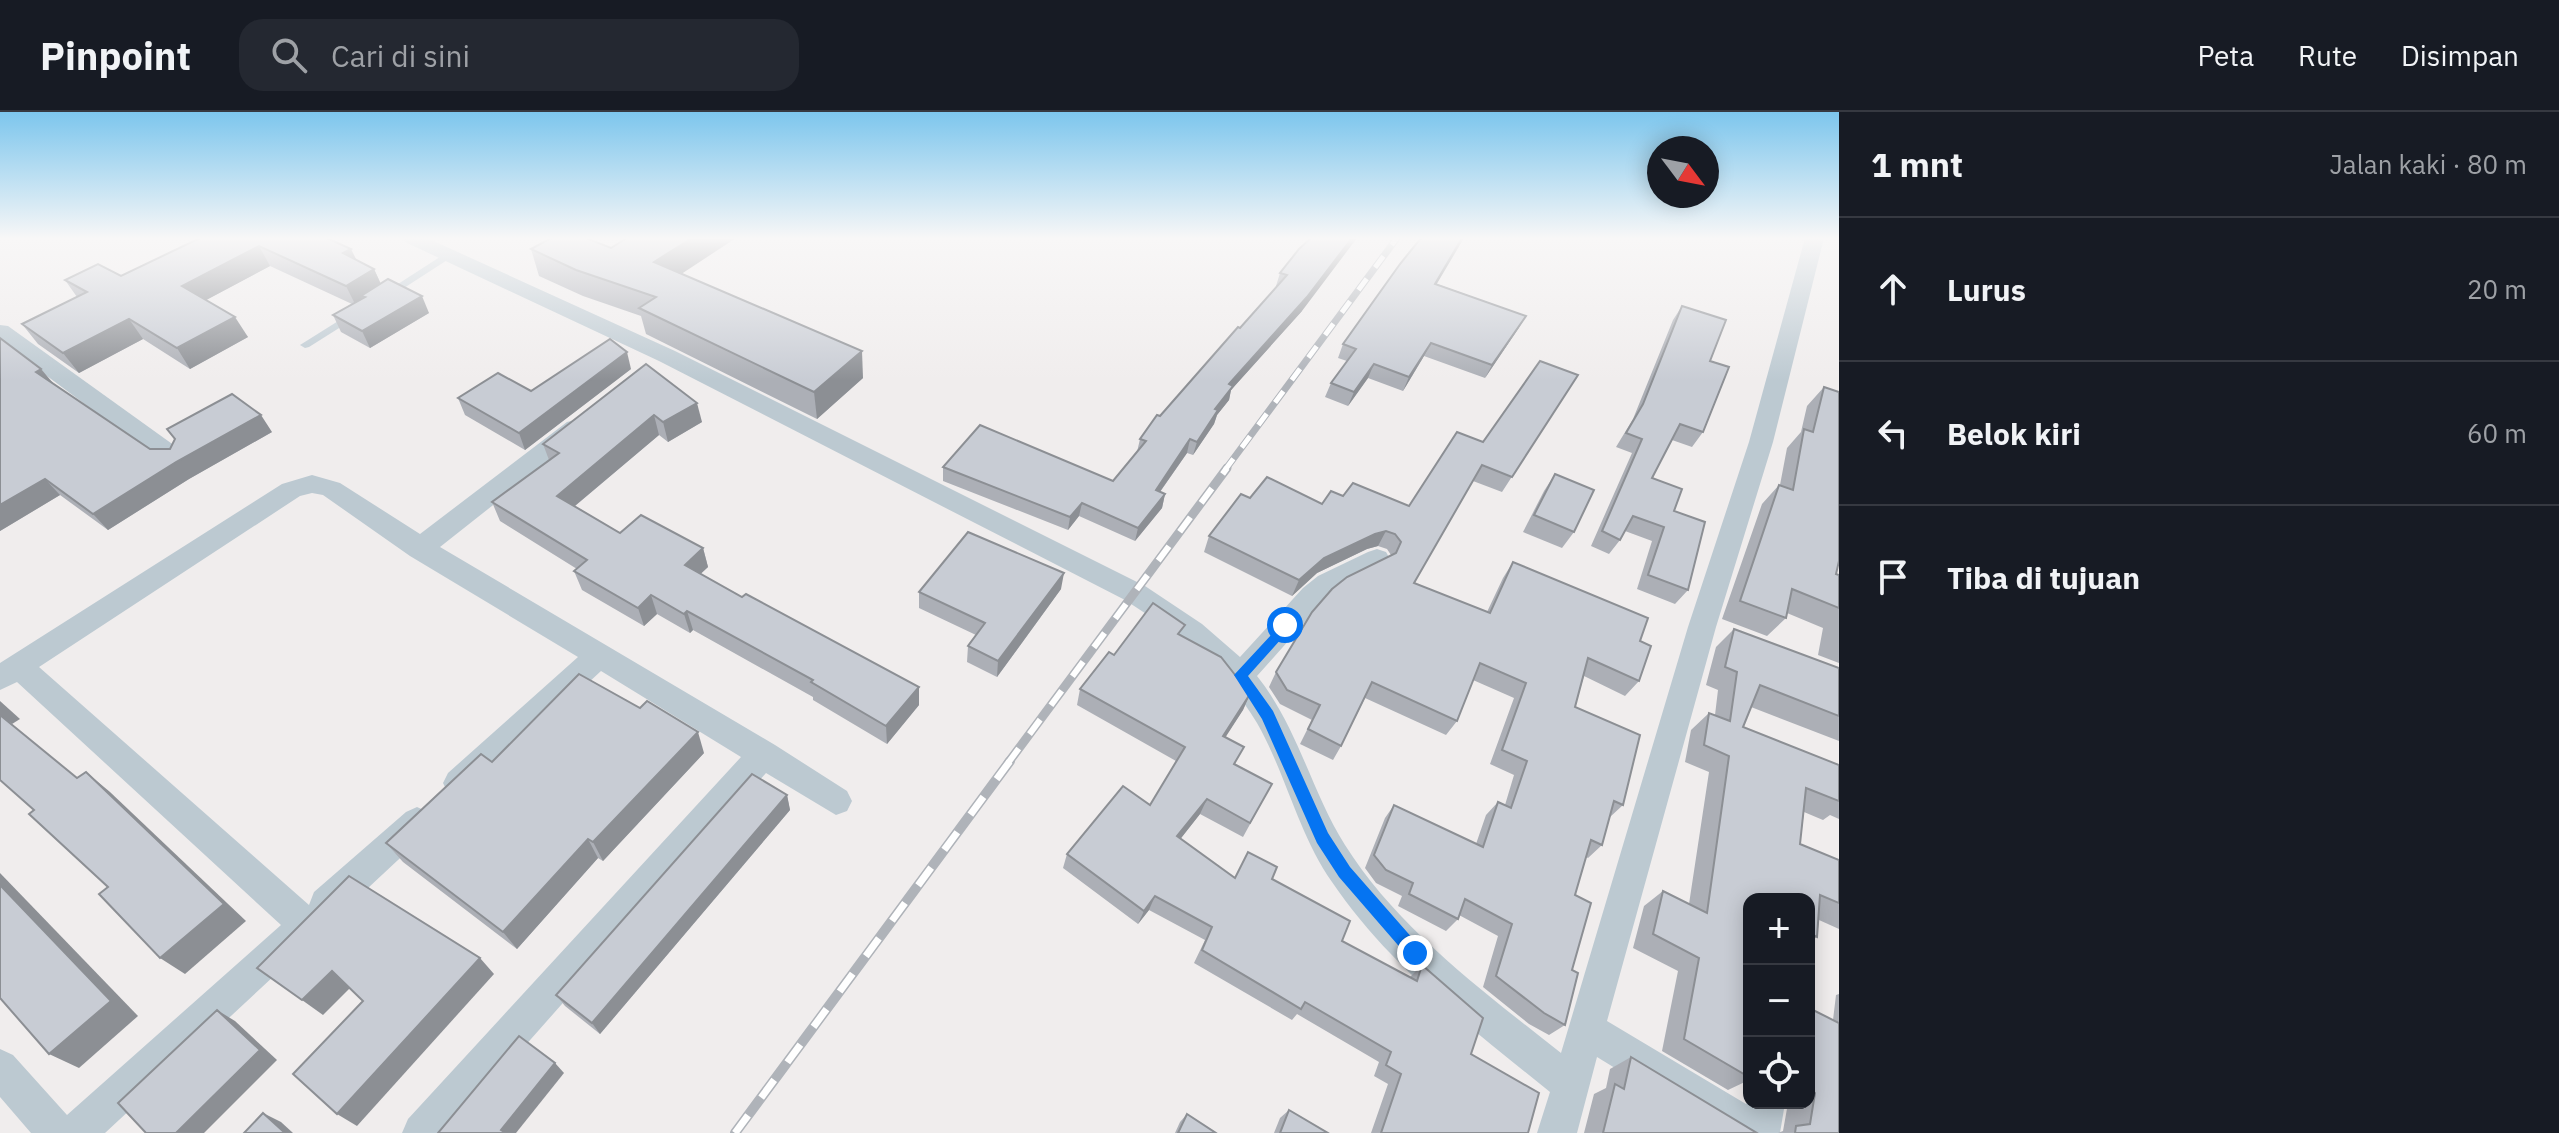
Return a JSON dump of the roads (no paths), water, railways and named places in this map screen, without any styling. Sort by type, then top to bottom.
[{"type":"street","points":[[516,286],[667,356],[1135,593],[1177,619],[1241,675],[1268,716],[1323,838],[1363,895],[1415,953],[1458,993],[1571,1085]]},
{"type":"street","points":[[1557,1133],[1715,632],[1802,286]]},
{"type":"street","points":[[0,331],[173,457]]},
{"type":"street","points":[[642,375],[667,356]]},
{"type":"street","points":[[419,549],[593,414]]},
{"type":"street","points":[[305,924],[9,672],[300,486],[312,484],[331,489],[419,549],[764,754],[836,801]]},
{"type":"street","points":[[1241,675],[1313,595],[1328,583],[1377,559]]},
{"type":"street","points":[[76,1133],[597,657]]},
{"type":"street","points":[[422,1133],[764,754]]},
{"type":"street","points":[[1587,1030],[1759,1133],[1765,1109]]},
{"type":"street","points":[[0,1068],[57,1133]]},
{"type":"lane","points":[[371,304],[401,286]]},
{"type":"lane","points":[[305,345],[358,312]]},
{"type":"railway","points":[[1225,470],[1362,286]]},
{"type":"railway","points":[[1008,763],[1227,468]]},
{"type":"railway","points":[[735,1133],[1010,761]]}]
